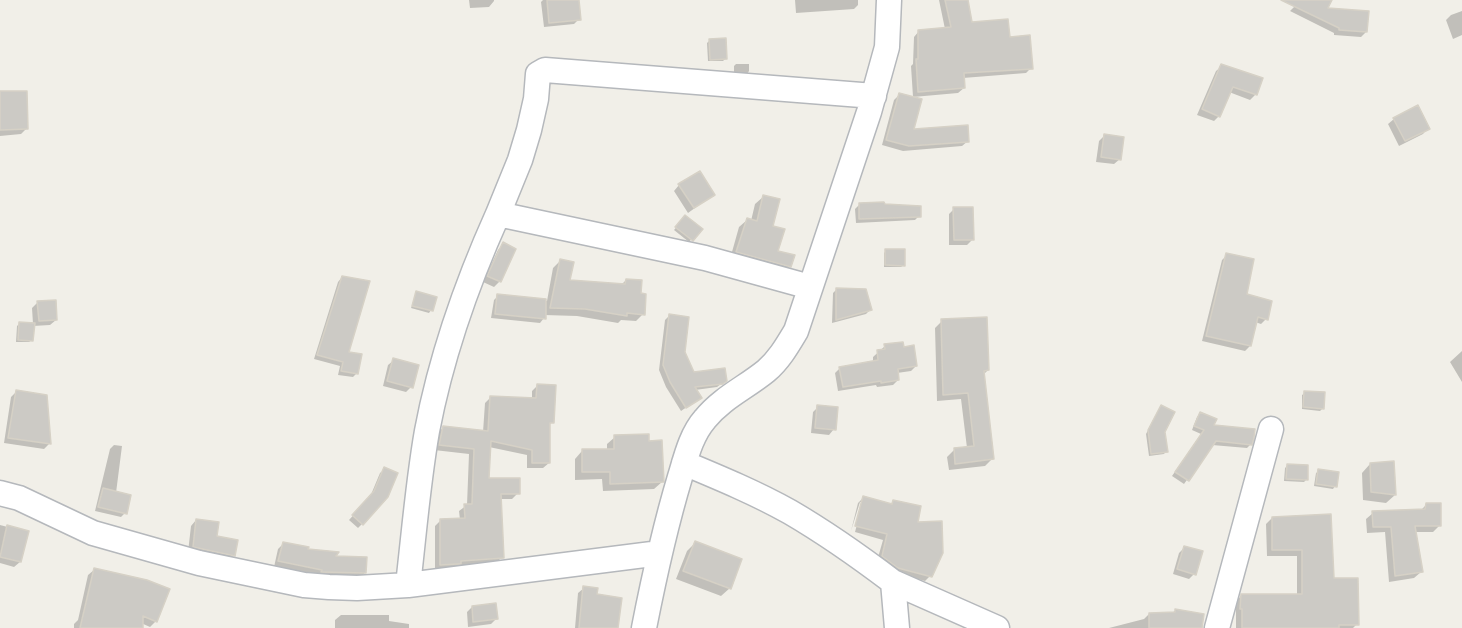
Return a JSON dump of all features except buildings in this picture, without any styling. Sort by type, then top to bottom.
[{"type":"street","points":[[644,628],[670,508],[692,440],[707,416],[724,400],[766,371],[786,349],[795,331],[874,96],[887,47],[889,0]]},
{"type":"street","points":[[408,585],[427,431],[449,346],[478,258],[520,160],[536,99],[538,74],[545,70],[874,96]]},
{"type":"street","points":[[498,214],[705,258],[810,287]]},
{"type":"street","points":[[1217,628],[1270,429]]},
{"type":"street","points":[[684,463],[788,512],[860,557],[893,582],[997,628]]},
{"type":"street","points":[[0,494],[19,498],[93,533],[199,563],[304,585],[357,588],[408,585],[660,553]]},
{"type":"street","points":[[893,582],[897,628]]}]
